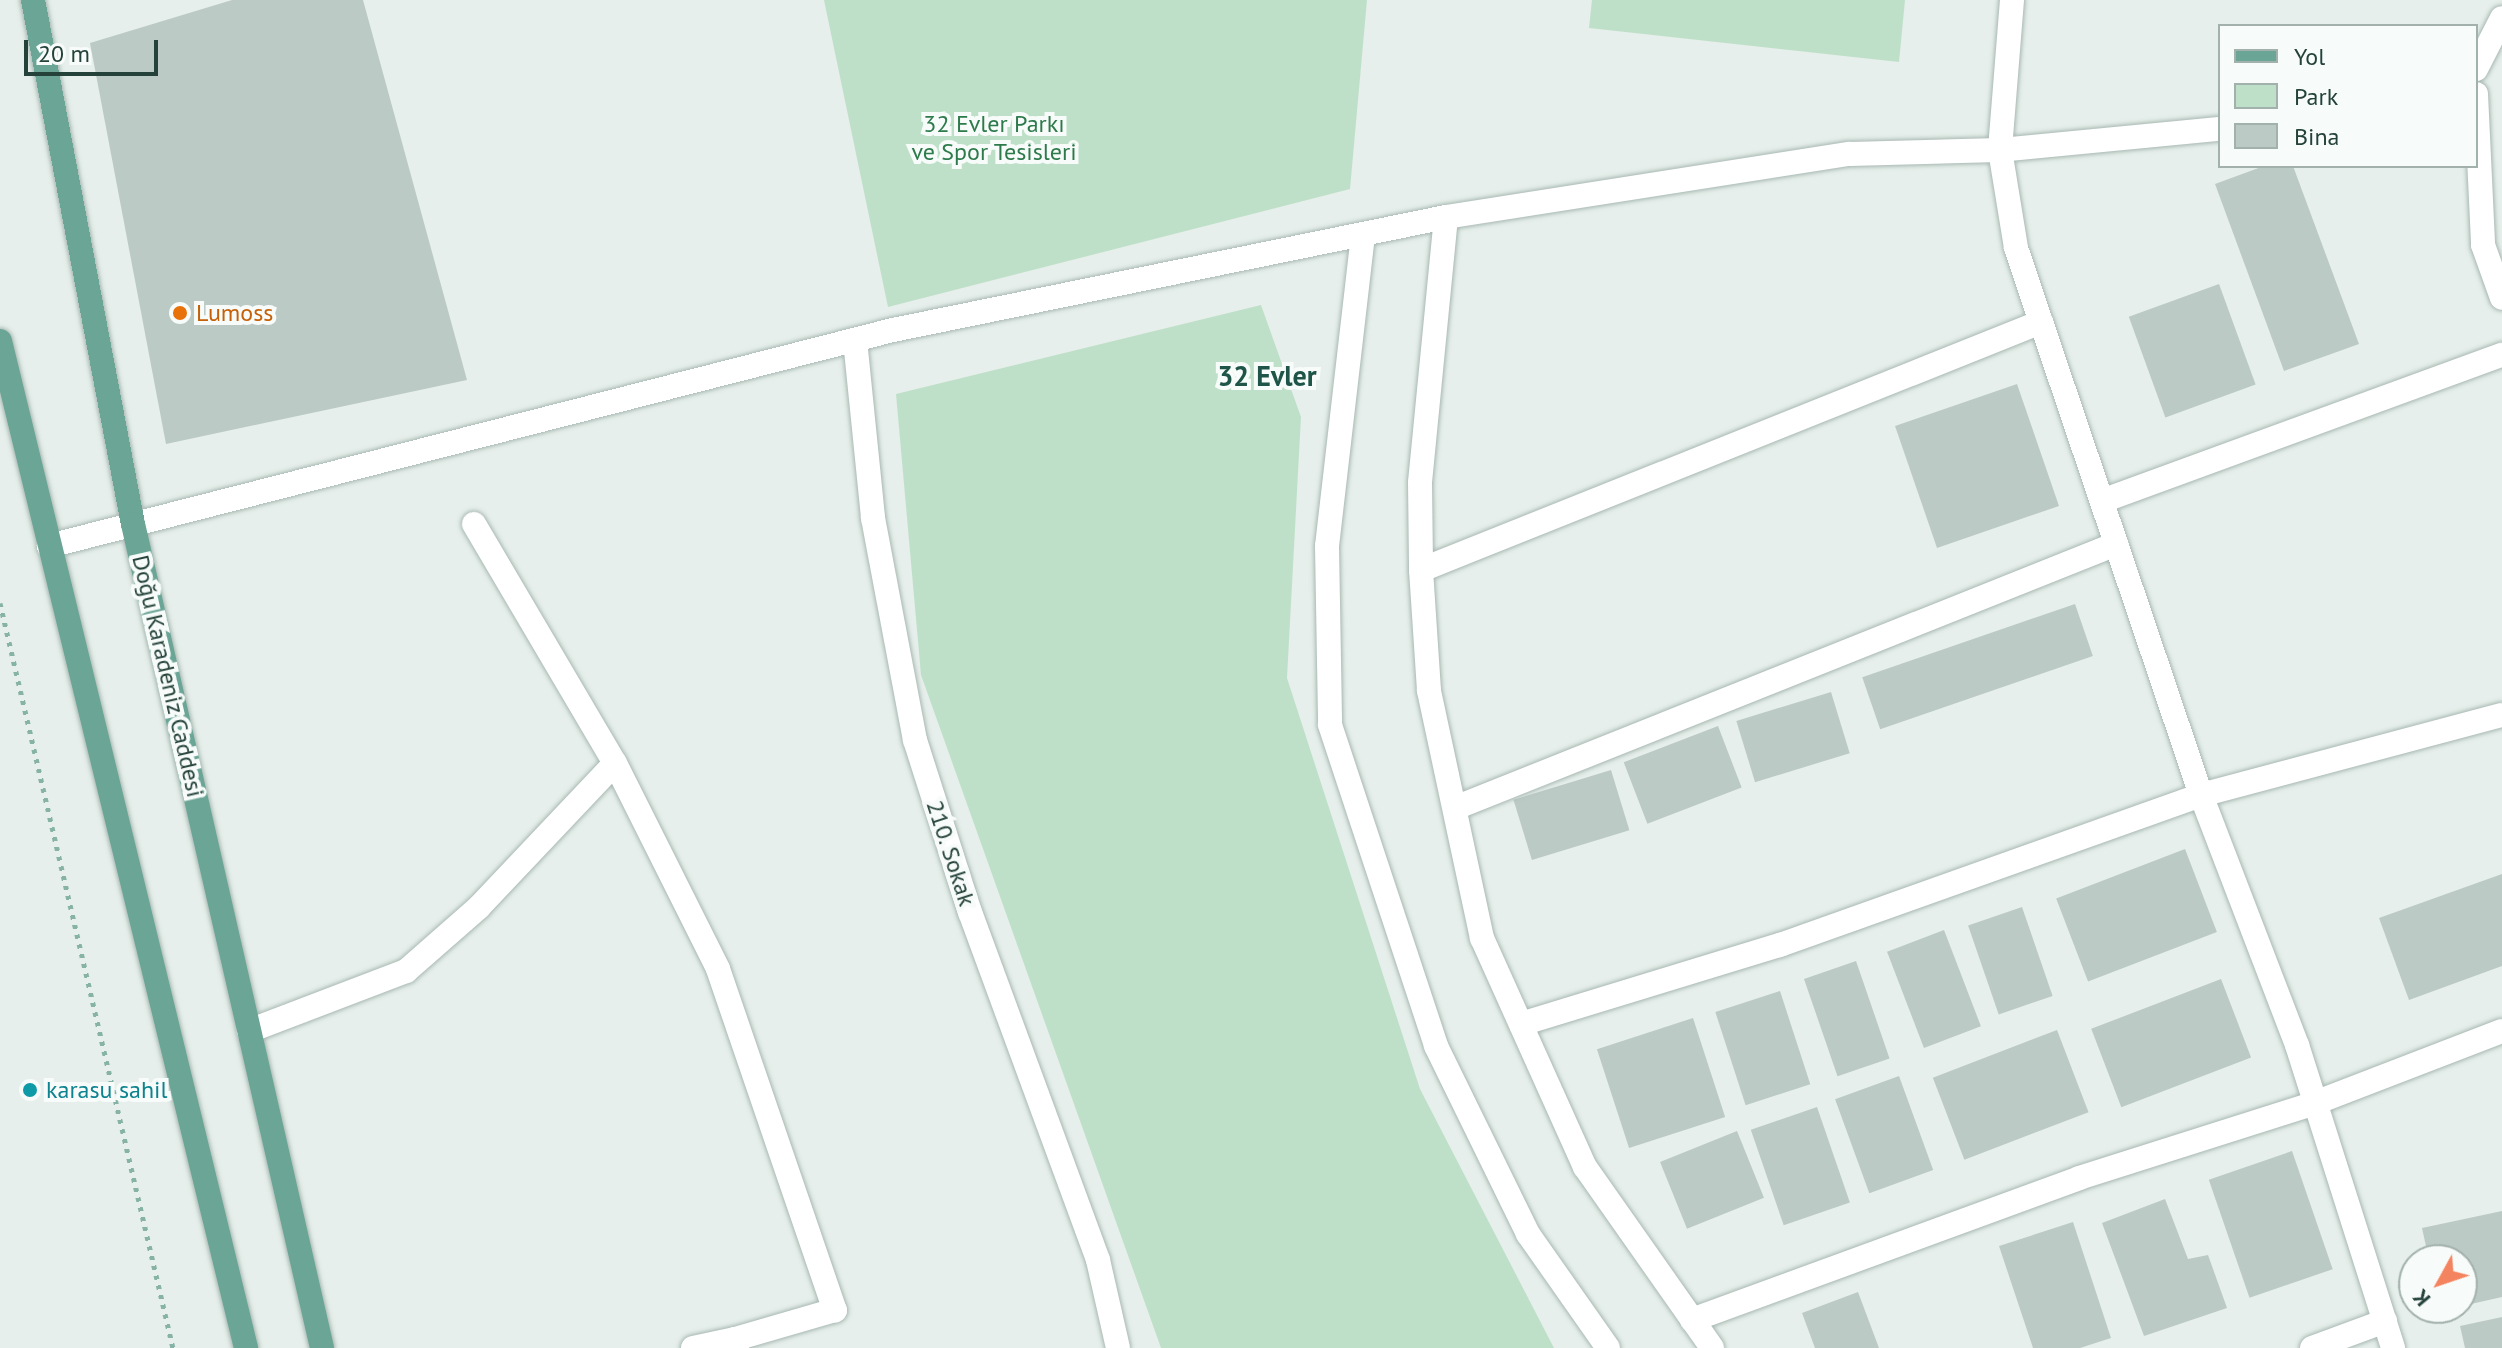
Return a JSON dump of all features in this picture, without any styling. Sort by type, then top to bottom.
[{"type":"main road","name":"Doğu Karadeniz Caddesi","points":[[33,0],[133,524],[322,1348]]},
{"type":"main road","points":[[0,341],[246,1348]]},
{"type":"street","points":[[2012,0],[2000,150],[2016,248],[2201,795],[2315,1103],[2393,1348]]},
{"type":"street","points":[[2478,65],[2502,18]]},
{"type":"street","points":[[49,546],[855,340],[1446,217],[1850,154],[2000,150],[2218,129]]},
{"type":"street","points":[[2478,151],[2483,245],[2502,298]]},
{"type":"street","points":[[1446,217],[1420,483],[1421,570],[1429,691],[1482,938],[1585,1167],[1712,1348]]},
{"type":"street","points":[[1363,235],[1327,546],[1330,725],[1436,1046],[1528,1234],[1608,1348]]},
{"type":"street","points":[[1421,570],[2041,322]]},
{"type":"street","name":"210. Sokak","points":[[855,340],[873,518],[915,740],[970,912],[1098,1260],[1118,1348]]},
{"type":"street","points":[[2102,501],[2502,355]]},
{"type":"street","points":[[474,524],[615,763],[718,969],[835,1310],[736,1344],[693,1348]]},
{"type":"street","points":[[1455,808],[2116,544]]},
{"type":"street","points":[[1521,1024],[1780,945],[2201,795],[2502,715]]},
{"type":"street","points":[[249,1031],[406,971],[478,908],[615,763]]},
{"type":"street","points":[[1692,1320],[2079,1178],[2315,1103],[2502,1031]]},
{"type":"street","points":[[2312,1348],[2385,1321]]},
{"type":"path","points":[[0,603],[173,1348]]},
{"type":"green space","name":"32 Evler Parkı ve Spor Tesisleri","points":[[824,0],[1367,0],[1350,189],[888,307]]},
{"type":"green space","points":[[1592,0],[1905,0],[1899,62],[1589,28]]},
{"type":"green space","points":[[1261,305],[1301,417],[1287,678],[1420,1089],[1554,1348],[1161,1348],[921,675],[896,394]]},
{"type":"building","points":[[232,0],[363,0],[467,380],[166,444],[90,43]]},
{"type":"building","points":[[2259,168],[2294,168],[2359,344],[2284,371],[2215,184]]},
{"type":"building","points":[[2219,284],[2256,385],[2165,417],[2129,317]]},
{"type":"building","points":[[2017,384],[2059,506],[1937,548],[1895,426]]},
{"type":"building","points":[[2075,604],[2093,656],[1880,729],[1862,677]]},
{"type":"building","points":[[1831,692],[1850,753],[1755,782],[1736,721]]},
{"type":"building","points":[[1718,726],[1742,788],[1647,824],[1624,762]]},
{"type":"building","points":[[1611,770],[1629,830],[1532,860],[1513,800]]},
{"type":"building","points":[[2185,849],[2217,932],[2088,982],[2056,898]]},
{"type":"building","points":[[2502,874],[2502,966],[2409,1000],[2379,918]]},
{"type":"building","points":[[2022,907],[2053,996],[1999,1014],[1968,926]]},
{"type":"building","points":[[1944,930],[1981,1026],[1924,1048],[1887,952]]},
{"type":"building","points":[[1856,961],[1890,1058],[1838,1076],[1804,979]]},
{"type":"building","points":[[2221,979],[2251,1057],[2121,1107],[2091,1029]]},
{"type":"building","points":[[1780,991],[1810,1084],[1746,1105],[1715,1012]]},
{"type":"building","points":[[1693,1018],[1725,1117],[1629,1148],[1597,1049]]},
{"type":"building","points":[[2057,1030],[2089,1112],[1964,1160],[1933,1078]]},
{"type":"building","points":[[1899,1076],[1933,1170],[1869,1193],[1835,1099]]},
{"type":"building","points":[[1817,1107],[1850,1202],[1784,1225],[1751,1130]]},
{"type":"building","points":[[1737,1131],[1764,1198],[1687,1229],[1660,1162]]},
{"type":"building","points":[[2292,1151],[2333,1269],[2249,1298],[2209,1180]]},
{"type":"building","points":[[2165,1199],[2188,1259],[2208,1255],[2227,1308],[2144,1336],[2102,1223]]},
{"type":"building","points":[[2502,1211],[2502,1297],[2478,1302],[2478,1244],[2426,1244],[2422,1228]]},
{"type":"building","points":[[2073,1222],[2111,1338],[2080,1348],[2033,1348],[1999,1246]]},
{"type":"building","points":[[1858,1292],[1879,1348],[1815,1348],[1802,1313]]},
{"type":"building","points":[[2502,1317],[2502,1348],[2465,1348],[2460,1326]]},
{"type":"place","name":"Lumoss","points":[[180,313]]},
{"type":"place","name":"karasu sahil","points":[[30,1090]]},
{"type":"district","name":"32 Evler","points":[[1267,376]]}]
